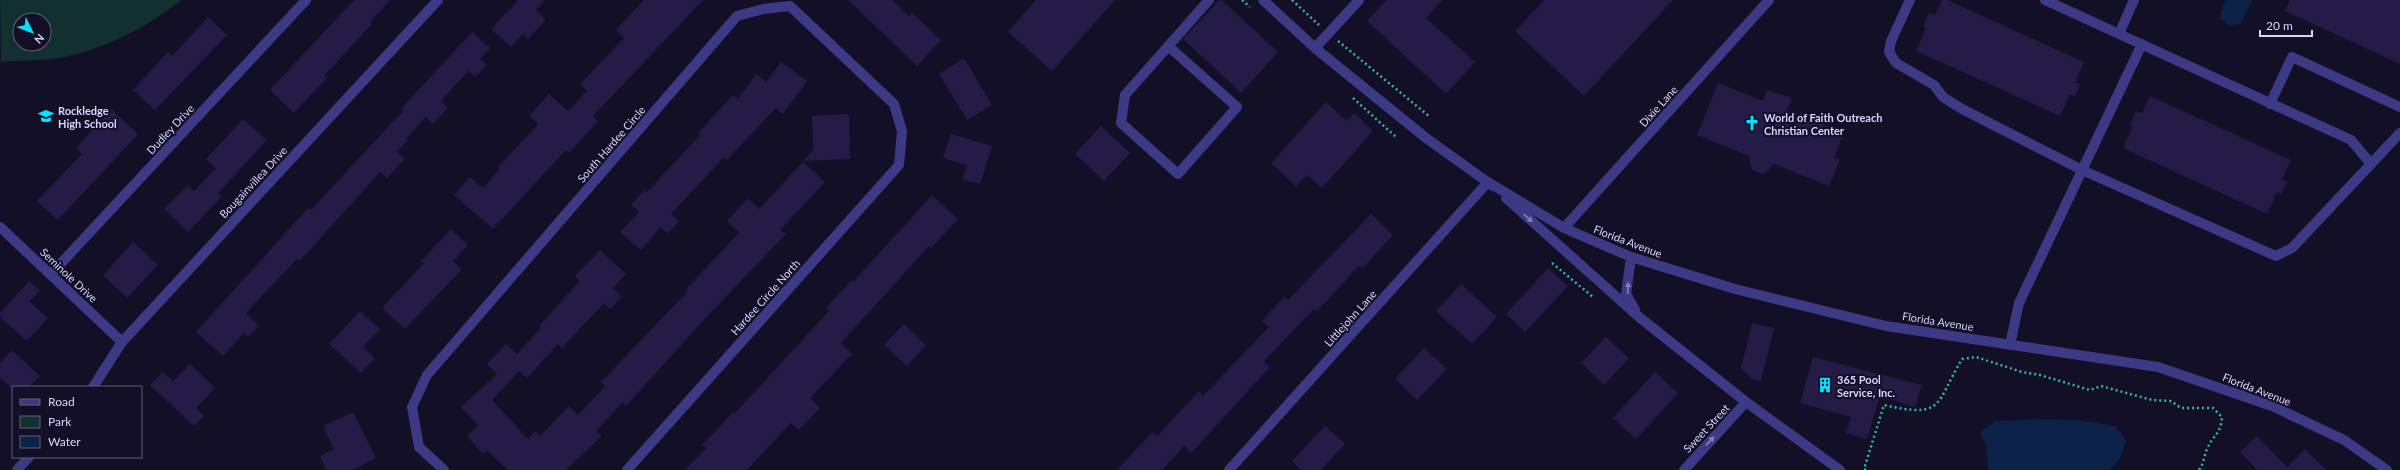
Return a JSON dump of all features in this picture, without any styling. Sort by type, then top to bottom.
[{"type":"street","name":"Dudley Drive","points":[[51,274],[306,0]]},
{"type":"street","name":"Bougainvillea Drive","points":[[94,386],[122,342],[438,0]]},
{"type":"street","points":[[1168,46],[1237,107],[1178,174],[1121,123],[1125,95],[1168,46],[1209,0]]},
{"type":"street","points":[[1263,0],[1315,48],[1426,138],[1488,182],[1639,317],[1746,402],[1840,470]]},
{"type":"street","points":[[1315,48],[1359,0]]},
{"type":"street","name":"Dixie Lane","points":[[1564,228],[1769,0]]},
{"type":"street","points":[[1910,0],[1891,41],[1889,52],[1896,63],[1934,85],[1943,97],[1962,110],[2082,170],[2276,256],[2292,248],[2400,133]]},
{"type":"street","points":[[2044,0],[2351,140],[2371,164]]},
{"type":"street","points":[[2119,34],[2134,0]]},
{"type":"street","name":"South Hardee Circle","points":[[444,470],[419,447],[412,407],[427,375],[737,16],[763,9],[790,6],[894,104],[902,131]]},
{"type":"street","points":[[2010,345],[2019,303],[2142,44]]},
{"type":"street","points":[[2270,104],[2292,58],[2400,107]]},
{"type":"street","name":"Hardee Circle North","points":[[627,470],[899,165],[902,131]]},
{"type":"street","name":"Florida Avenue","points":[[1488,182],[1564,228],[1631,257],[1735,289],[1878,324],[2158,367],[2272,406],[2344,440],[2387,470]]},
{"type":"street","name":"Littlejohn Lane","points":[[1229,470],[1488,182]]},
{"type":"street","name":"Seminole Drive","points":[[0,227],[122,342]]},
{"type":"street","points":[[1631,257],[1626,294],[1639,317]]},
{"type":"street","name":"Sweet Street","points":[[1684,470],[1746,402]]},
{"type":"street","points":[[18,470],[28,458]]},
{"type":"path","points":[[1292,0],[1328,33],[1430,117]]},
{"type":"path","points":[[1552,263],[1598,301]]},
{"type":"path","points":[[1866,470],[1864,468],[1884,405],[1921,412],[1939,403],[1962,359],[1976,357],[2022,372],[2040,375],[2090,390],[2101,386],[2152,400],[2171,401],[2181,408],[2213,408],[2222,417],[2221,429],[2207,449],[2203,464],[2199,470]]},
{"type":"green space","points":[[0,0],[181,0],[154,20],[109,43],[76,54],[45,60],[1,62]]},
{"type":"water","points":[[2226,0],[2252,0],[2240,24],[2230,25],[2220,18],[2222,15],[2220,14]]},
{"type":"water","points":[[2039,419],[2076,420],[2115,426],[2126,440],[2124,449],[2116,464],[2109,470],[1988,470],[1986,445],[1980,433],[1995,421]]},
{"type":"building","points":[[354,0],[390,0],[370,22],[372,24],[324,76],[327,78],[294,113],[270,90]]},
{"type":"building","points":[[518,0],[545,0],[536,10],[546,20],[528,39],[523,34],[511,47],[491,29]]},
{"type":"building","points":[[644,0],[703,0],[593,116],[598,121],[569,153],[566,150],[493,229],[454,195],[470,177],[483,188],[500,169],[498,167],[538,124],[529,116],[549,94],[568,111],[587,91],[580,84],[624,38],[616,30]]},
{"type":"building","points":[[848,0],[892,0],[909,16],[912,13],[941,40],[917,66]]},
{"type":"building","points":[[1036,0],[1115,0],[1052,71],[1008,32]]},
{"type":"building","points":[[1219,0],[1222,0],[1278,52],[1241,93],[1183,39]]},
{"type":"building","points":[[1386,0],[1442,0],[1426,18],[1475,62],[1446,94],[1367,21]]},
{"type":"building","points":[[1544,0],[1673,0],[1584,96],[1515,31]]},
{"type":"building","points":[[1942,0],[1947,0],[2084,62],[2075,82],[2080,84],[2075,96],[2070,95],[2060,116],[1916,51],[1926,28],[1923,27],[1929,13],[1935,15]]},
{"type":"building","points":[[2290,0],[2400,0],[2400,64],[2285,11]]},
{"type":"building","points":[[208,17],[227,35],[155,110],[133,90],[168,52],[172,56]]},
{"type":"building","points":[[472,32],[490,48],[480,59],[487,65],[475,77],[468,71],[441,101],[448,108],[433,124],[426,117],[406,139],[408,140],[397,152],[405,159],[387,178],[380,172],[300,261],[297,259],[246,313],[259,326],[248,337],[244,333],[223,356],[196,332],[308,208],[311,210],[403,111],[401,109]]},
{"type":"building","points":[[964,58],[992,105],[967,120],[939,74]]},
{"type":"building","points":[[781,62],[807,81],[783,114],[776,108],[727,160],[724,157],[671,214],[679,221],[668,234],[661,227],[641,250],[620,232],[639,212],[631,205],[644,190],[647,192],[700,135],[698,133],[733,95],[738,99],[756,74],[766,82]]},
{"type":"building","points":[[1718,83],[1763,101],[1767,90],[1792,98],[1787,110],[1844,133],[1834,157],[1840,160],[1829,186],[1774,164],[1765,173],[1759,173],[1752,170],[1749,156],[1697,135]]},
{"type":"building","points":[[2150,96],[2291,160],[2282,179],[2287,182],[2281,194],[2277,192],[2267,214],[2123,148],[2133,126],[2130,125],[2136,111],[2142,113]]},
{"type":"building","points":[[1326,102],[1347,121],[1354,113],[1373,131],[1322,188],[1307,175],[1296,186],[1271,163]]},
{"type":"building","points":[[111,109],[138,134],[58,220],[37,201],[82,154],[76,148]]},
{"type":"building","points":[[849,114],[850,159],[803,161],[813,150],[812,116]]},
{"type":"building","points":[[243,119],[267,140],[218,193],[222,196],[188,232],[164,209],[188,185],[194,191],[216,168],[206,159]]},
{"type":"building","points":[[1101,126],[1130,153],[1104,181],[1075,154]]},
{"type":"building","points":[[951,134],[992,146],[980,184],[962,179],[967,165],[943,158]]},
{"type":"building","points":[[803,162],[825,182],[780,230],[786,234],[700,324],[626,406],[623,402],[596,431],[602,436],[566,470],[508,470],[487,450],[483,454],[467,436],[478,425],[461,407],[497,374],[487,364],[506,344],[517,354],[541,328],[539,326],[580,281],[575,276],[600,250],[626,274],[613,288],[622,297],[610,309],[604,303],[562,348],[558,344],[527,378],[519,371],[492,400],[528,439],[535,431],[540,436],[569,406],[578,415],[605,386],[601,382],[688,291],[686,289],[739,233],[727,221],[748,198],[759,209]]},
{"type":"building","points":[[932,195],[958,219],[931,248],[929,246],[841,343],[852,354],[810,398],[820,408],[799,430],[791,423],[747,470],[685,470],[706,448],[702,445],[733,412],[734,414],[829,311],[826,308],[852,280],[853,282]]},
{"type":"building","points":[[1371,214],[1393,235],[1363,268],[1360,265],[1317,311],[1314,309],[1264,361],[1270,367],[1191,453],[1184,446],[1162,470],[1117,470],[1152,432],[1157,436],[1199,391],[1203,396],[1269,327],[1262,321],[1284,297],[1288,300]]},
{"type":"building","points":[[451,229],[468,245],[453,261],[462,269],[405,329],[382,308],[424,263],[421,261]]},
{"type":"building","points":[[133,242],[158,265],[127,298],[103,275]]},
{"type":"building","points":[[1548,268],[1568,286],[1525,332],[1506,314]]},
{"type":"building","points":[[29,281],[40,291],[29,301],[48,318],[27,341],[0,317],[0,313]]},
{"type":"building","points":[[1461,284],[1497,317],[1472,344],[1436,311]]},
{"type":"building","points":[[360,311],[380,329],[363,347],[375,358],[361,373],[329,344]]},
{"type":"building","points":[[1752,323],[1774,328],[1761,381],[1752,379],[1741,368]]},
{"type":"building","points":[[904,324],[926,345],[907,366],[884,345]]},
{"type":"building","points":[[1606,337],[1629,358],[1604,385],[1581,363]]},
{"type":"building","points":[[1424,348],[1447,369],[1417,400],[1395,379]]},
{"type":"building","points":[[12,350],[40,376],[30,386],[10,387],[0,378],[0,363]]},
{"type":"building","points":[[1813,357],[1922,385],[1915,407],[1880,396],[1867,439],[1846,433],[1851,417],[1800,403]]},
{"type":"building","points":[[190,364],[215,388],[196,408],[204,416],[194,426],[150,385],[163,372],[173,381]]},
{"type":"building","points":[[1655,372],[1678,393],[1636,439],[1613,418]]},
{"type":"building","points":[[353,412],[376,458],[353,470],[326,470],[320,456],[334,449],[323,426]]},
{"type":"building","points":[[1325,426],[1345,444],[1321,470],[1301,470],[1292,461]]},
{"type":"building","points":[[2257,436],[2287,467],[2305,449],[2326,470],[2257,470],[2240,452]]},
{"type":"place","name":"Rockledge High School","points":[[46,116]]},
{"type":"place","name":"World of Faith Outreach Christian Center","points":[[1752,123]]},
{"type":"place","name":"365 Pool Service, Inc.","points":[[1825,385]]}]
